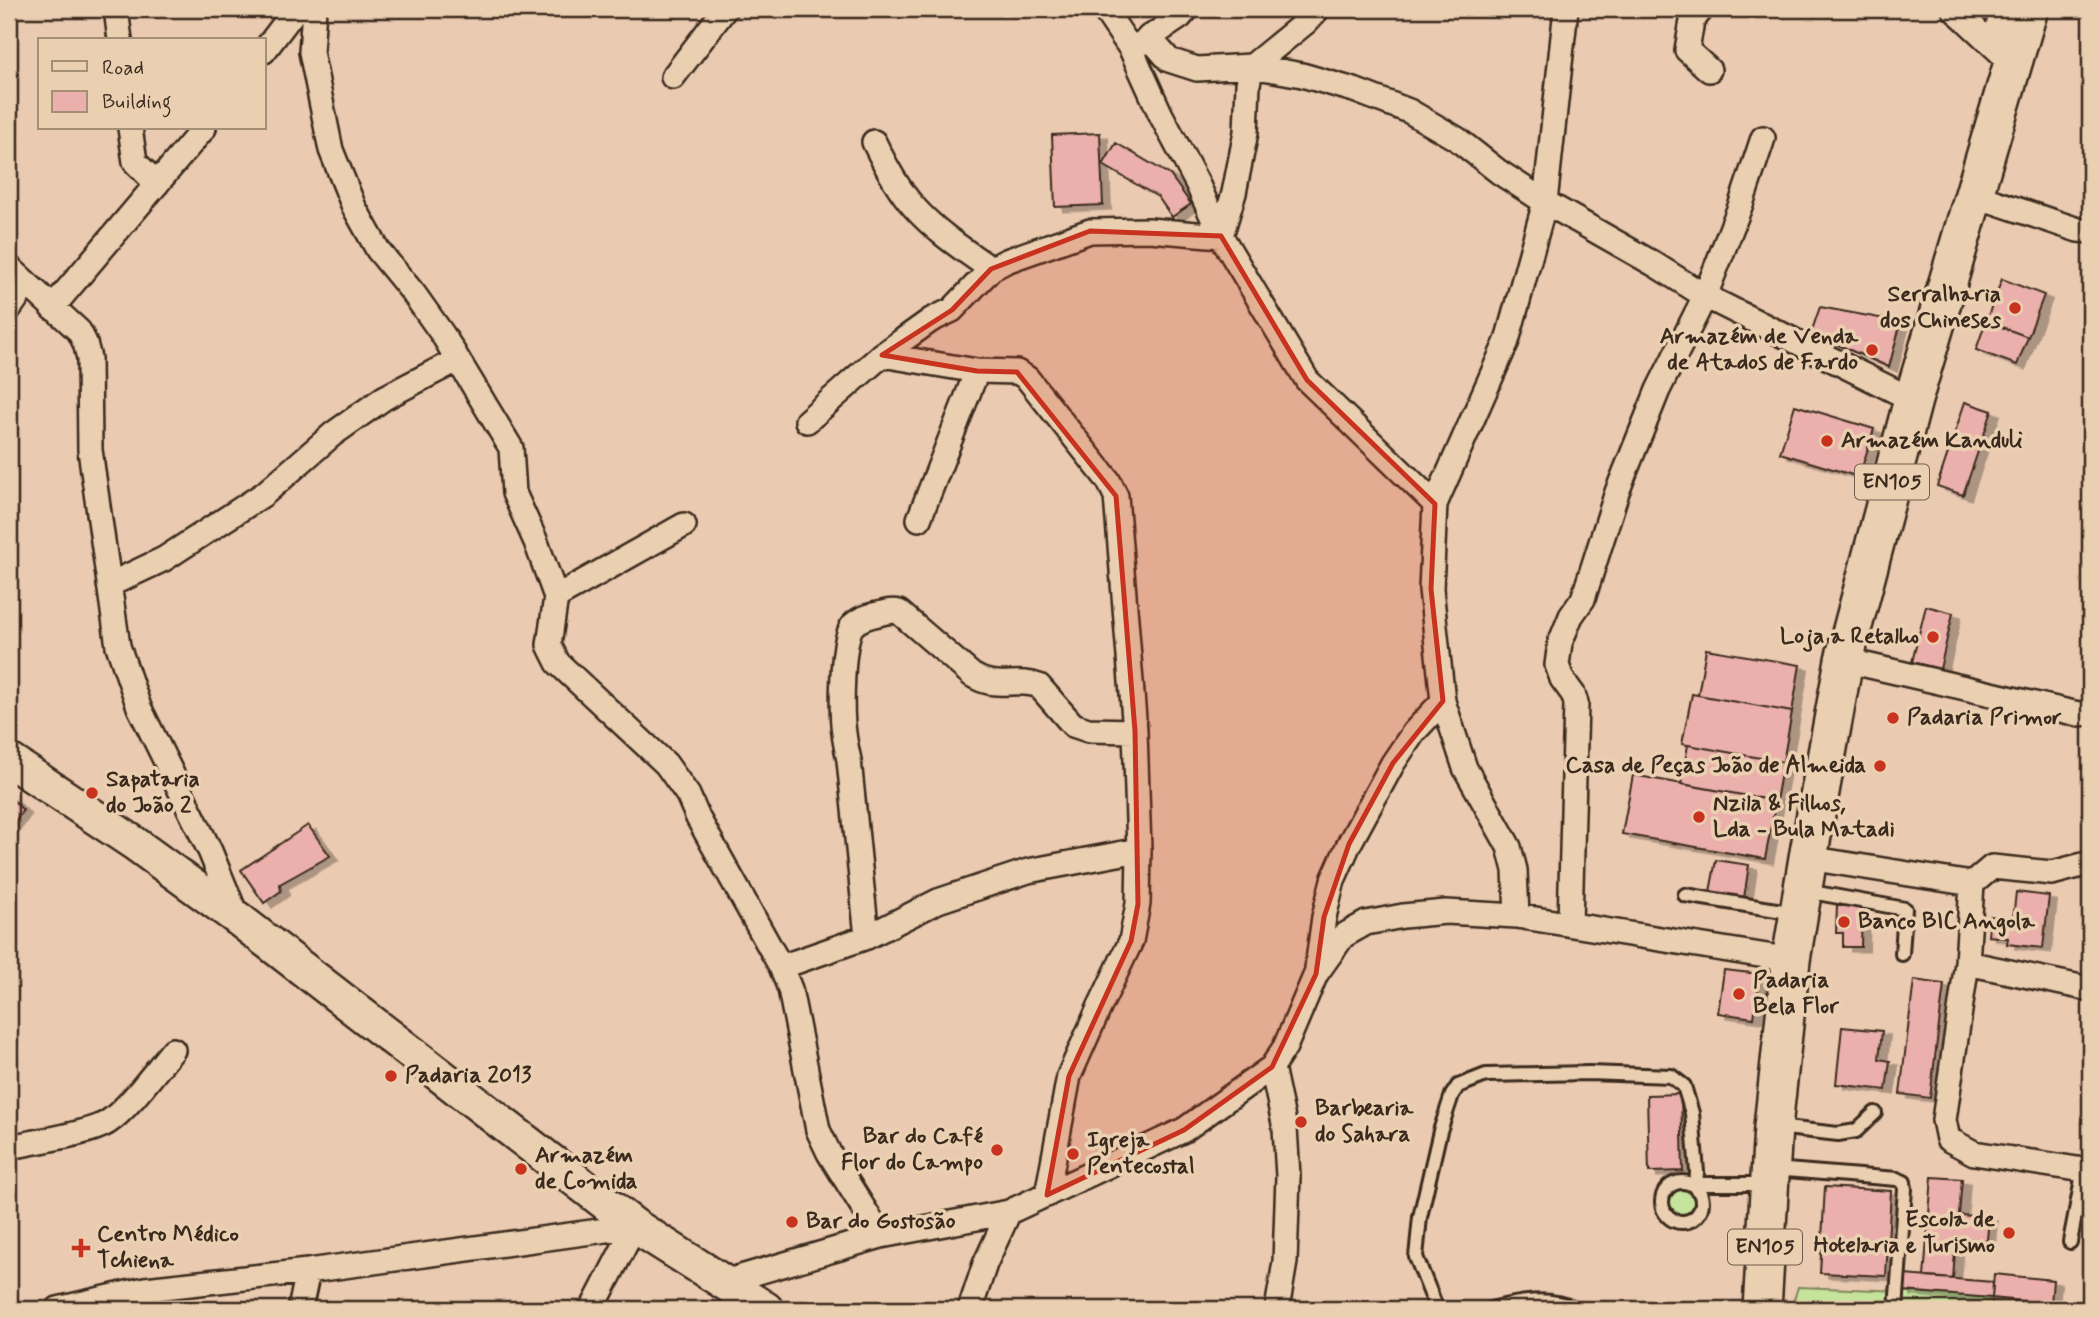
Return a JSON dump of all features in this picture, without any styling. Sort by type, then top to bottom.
[{"type":"main road","name":"EN105","points":[[1762,1309],[1773,1127],[1791,960],[1844,660],[1913,400],[1974,195],[2003,54],[2029,9]]},
{"type":"main road","points":[[9,760],[123,836],[237,918],[635,1226],[766,1309]]},
{"type":"street","points":[[116,9],[120,38]]},
{"type":"street","points":[[266,48],[296,9]]},
{"type":"street","points":[[314,9],[311,52],[331,150],[354,207],[378,250],[443,335],[511,448],[514,493],[556,597],[549,645],[552,654],[558,663],[666,764],[688,795],[698,818],[781,967],[790,989],[818,1130],[829,1153],[881,1236]]},
{"type":"street","points":[[673,77],[725,9]]},
{"type":"street","points":[[1104,9],[1140,43],[1168,60],[1197,69],[1252,66],[1301,75],[1354,90],[1409,111],[1457,139],[1499,172],[1545,202],[1705,296],[1913,400]]},
{"type":"street","points":[[1140,43],[1180,17],[1187,9]]},
{"type":"street","points":[[1221,236],[1234,193],[1246,132],[1248,84],[1252,66],[1318,9]]},
{"type":"street","points":[[1517,916],[1515,870],[1509,847],[1465,768],[1443,701],[1431,589],[1435,504],[1507,341],[1545,202],[1566,9]]},
{"type":"street","points":[[1702,9],[1692,21],[1687,50],[1709,70]]},
{"type":"street","points":[[1954,9],[2003,54]]},
{"type":"street","points":[[2003,9],[2003,54]]},
{"type":"street","points":[[1140,43],[1161,115],[1221,236],[1307,380],[1435,504]]},
{"type":"street","points":[[130,130],[135,162],[157,184]]},
{"type":"street","points":[[52,308],[202,130]]},
{"type":"street","points":[[1570,923],[1576,703],[1573,694],[1562,680],[1557,665],[1560,643],[1571,616],[1583,599],[1617,492],[1658,390],[1705,296],[1763,138]]},
{"type":"street","points":[[874,142],[888,172],[914,208],[950,240],[991,269]]},
{"type":"street","points":[[1974,195],[2078,230],[2090,231]]},
{"type":"street","points":[[807,421],[882,355],[931,320],[952,310],[991,269],[1006,261],[1090,231],[1149,230],[1221,236]]},
{"type":"street","points":[[9,267],[79,331],[85,343],[89,358],[90,450],[118,646],[139,707],[210,851],[237,918]]},
{"type":"street","points":[[9,309],[26,285]]},
{"type":"street","points":[[882,355],[977,372],[1017,372],[1027,378],[1108,480],[1116,496],[1135,731],[1138,904],[1131,941],[1069,1076],[1047,1195]]},
{"type":"street","points":[[109,585],[176,552],[264,494],[333,434],[384,398],[457,360]]},
{"type":"street","points":[[919,519],[977,372]]},
{"type":"street","points":[[556,597],[684,525]]},
{"type":"street","points":[[867,937],[844,734],[842,694],[846,645],[854,624],[887,611],[900,612],[983,682],[1039,686],[1073,725],[1088,730],[1135,731]]},
{"type":"street","points":[[1844,660],[2078,714],[2090,713]]},
{"type":"street","points":[[1316,974],[1324,917],[1333,880],[1349,844],[1393,763],[1414,732],[1443,701]]},
{"type":"street","points":[[781,967],[867,937],[939,901],[1028,870],[1139,850]]},
{"type":"street","points":[[1803,887],[1972,884],[1992,867],[2052,873],[2090,863]]},
{"type":"street","points":[[1972,884],[1967,963],[1944,1120],[1948,1139],[1975,1153],[2087,1170]]},
{"type":"street","points":[[724,1282],[881,1236],[1009,1212],[1184,1130],[1272,1067],[1285,1047],[1316,974],[1343,936],[1366,923],[1446,912],[1517,916],[1791,960]]},
{"type":"street","points":[[1967,963],[2090,989]]},
{"type":"street","points":[[9,1147],[105,1124],[117,1116],[173,1050]]},
{"type":"street","points":[[1272,1067],[1285,1128],[1288,1177],[1285,1262],[1277,1309]]},
{"type":"street","points":[[970,1309],[985,1264],[1009,1212]]},
{"type":"street","points":[[58,1309],[145,1289],[308,1271],[635,1226]]},
{"type":"street","points":[[592,1309],[635,1226]]},
{"type":"street","points":[[300,1309],[308,1271]]},
{"type":"lane","points":[[1685,895],[1803,887],[1905,909],[1902,954]]},
{"type":"lane","points":[[1437,1309],[1416,1257],[1420,1217],[1440,1131],[1452,1095],[1458,1086],[1486,1075],[1589,1073],[1671,1076],[1684,1086],[1692,1113],[1696,1189],[1703,1184],[1770,1176],[1897,1179],[1903,1182],[1905,1189],[1896,1309]]},
{"type":"lane","points":[[1773,1127],[1838,1134],[1856,1131],[1875,1113]]},
{"type":"lane","points":[[2070,1242],[2087,1170]]},
{"type":"lane","points":[[1491,1309],[1535,1301],[1563,1303],[1575,1309]]},
{"type":"highlighted area","points":[[1090,231],[1221,236],[1307,380],[1435,504],[1431,589],[1443,701],[1393,763],[1349,844],[1324,917],[1316,974],[1272,1067],[1184,1130],[1047,1195],[1069,1076],[1131,941],[1138,904],[1135,731],[1116,496],[1017,372],[977,371],[882,355],[952,310],[991,269]]},
{"type":"green space","points":[[1682,1190],[1691,1193],[1694,1202],[1691,1211],[1682,1214],[1673,1211],[1670,1202],[1673,1193]]},
{"type":"green space","points":[[1798,1287],[1992,1298],[1991,1309],[1791,1309]]},
{"type":"building","points":[[1967,9],[1983,9],[1979,21]]},
{"type":"building","points":[[1100,133],[1103,205],[1055,207],[1052,135]]},
{"type":"building","points":[[1116,143],[1170,175],[1191,204],[1172,217],[1158,197],[1103,165]]},
{"type":"building","name":"Serralharia dos Chineses","points":[[2002,279],[2044,295],[2028,337],[1986,321]]},
{"type":"building","name":"Armazém de Venda de Atados de Fardo","points":[[1820,307],[1901,322],[1889,367],[1811,333]]},
{"type":"building","points":[[1986,321],[2028,337],[2017,365],[1976,350]]},
{"type":"building","points":[[1965,402],[1992,411],[1963,495],[1937,486]]},
{"type":"building","name":"Armazém Kanduli","points":[[1795,405],[1874,429],[1859,477],[1780,453]]},
{"type":"building","name":"Loja a Retalho","points":[[1926,606],[1953,613],[1940,669],[1912,662]]},
{"type":"building","points":[[1706,649],[1800,665],[1792,712],[1698,695]]},
{"type":"building","points":[[1692,694],[1792,712],[1783,762],[1682,744]]},
{"type":"building","points":[[1688,745],[1783,762],[1776,801],[1681,784]]},
{"type":"building","name":"Nzila & Filhos, Lda - Bula Matadi","points":[[1633,775],[1776,801],[1765,859],[1622,834]]},
{"type":"building","points":[[9,796],[23,810],[9,830]]},
{"type":"building","points":[[308,825],[330,856],[280,884],[281,891],[264,903],[241,870]]},
{"type":"building","points":[[1716,860],[1749,865],[1744,898],[1710,892]]},
{"type":"building","points":[[2016,892],[2049,896],[2043,948],[2007,944],[2008,938],[1988,936],[1990,916],[2013,919]]},
{"type":"building","points":[[1837,906],[1862,906],[1861,947],[1843,947],[1843,933],[1836,933]]},
{"type":"building","name":"Padaria Bela Flor","points":[[1724,970],[1760,974],[1754,1018],[1718,1013]]},
{"type":"building","points":[[1914,980],[1944,984],[1930,1098],[1900,1094]]},
{"type":"building","points":[[1842,1027],[1882,1031],[1879,1059],[1890,1061],[1886,1090],[1836,1084]]},
{"type":"building","points":[[1681,1094],[1683,1171],[1649,1172],[1647,1095]]},
{"type":"building","points":[[1932,1177],[1962,1179],[1959,1215],[1989,1217],[1987,1240],[1956,1238],[1953,1279],[1924,1277]]},
{"type":"building","points":[[1825,1187],[1891,1191],[1886,1276],[1820,1273]]},
{"type":"building","points":[[1994,1274],[2053,1280],[2051,1304],[1992,1298]]},
{"type":"building","points":[[1904,1275],[1993,1282],[1992,1298],[1903,1291]]},
{"type":"place","name":"Serralharia dos Chineses","points":[[2015,308]]},
{"type":"place","name":"Armazém de Venda de Atados de Fardo","points":[[1872,350]]},
{"type":"place","name":"Armazém Kanduli","points":[[1827,441]]},
{"type":"place","name":"Loja a Retalho","points":[[1933,637]]},
{"type":"place","name":"Padaria Primor","points":[[1893,718]]},
{"type":"place","name":"Casa de Peças João de Almeida","points":[[1880,766]]},
{"type":"place","name":"Sapataria do João 2","points":[[92,793]]},
{"type":"place","name":"Nzila & Filhos, Lda - Bula Matadi","points":[[1699,817]]},
{"type":"place","name":"Banco BIC Angola","points":[[1844,922]]},
{"type":"place","name":"Padaria Bela Flor","points":[[1739,994]]},
{"type":"place","name":"Padaria 2013","points":[[391,1076]]},
{"type":"place","name":"Barbearia do Sahara","points":[[1301,1122]]},
{"type":"place","name":"Bar do Café Flor do Campo","points":[[997,1150]]},
{"type":"place","name":"Igreja Pentecostal","points":[[1073,1154]]},
{"type":"place","name":"Armazém de Comida","points":[[521,1169]]},
{"type":"place","name":"Bar do Gostosão","points":[[792,1222]]},
{"type":"place","name":"Escola de Hotelaria e Turismo","points":[[2009,1233]]},
{"type":"place","name":"Centro Médico Tchiena","points":[[81,1248]]}]
